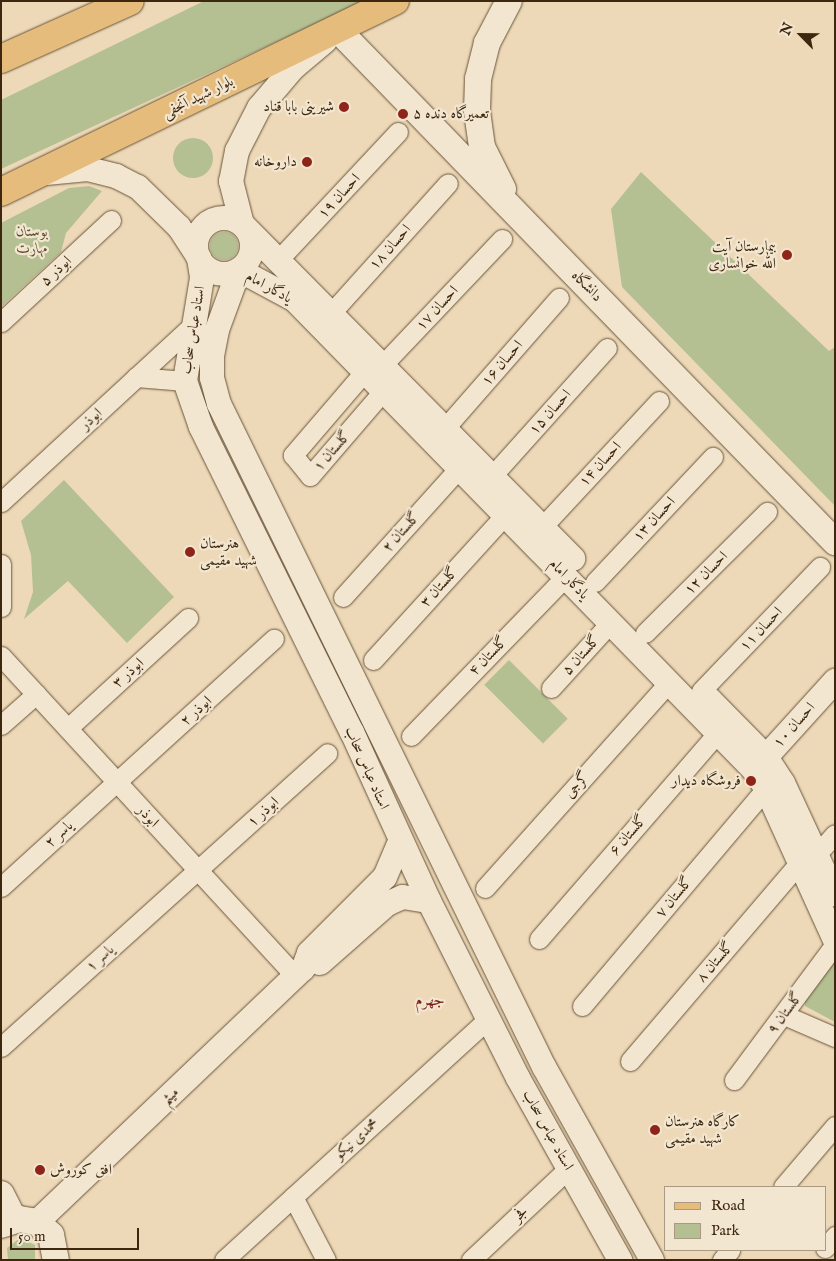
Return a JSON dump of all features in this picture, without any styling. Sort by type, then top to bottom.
[{"type":"main road","points":[[1,59],[130,1]]},
{"type":"main road","name":"بلوار شهید آنجفی","points":[[1,192],[395,1]]},
{"type":"main road","points":[[509,1],[487,43],[478,79],[476,110],[482,147],[515,212]]},
{"type":"main road","name":"دانشگاه","points":[[338,30],[835,542]]},
{"type":"main road","points":[[1,1194],[17,1222],[51,1235],[56,1260]]},
{"type":"street","points":[[37,174],[88,169],[116,176],[138,187],[159,206],[179,227],[199,258],[211,271],[220,274],[239,270],[246,264],[252,248],[252,239],[242,224],[230,181],[237,151],[259,108],[293,68],[338,30]]},
{"type":"street","name":"احسان ۱۹","points":[[279,259],[398,132]]},
{"type":"street","name":"احسان ۱۸","points":[[332,312],[448,183]]},
{"type":"street","points":[[199,258],[196,249],[199,233],[211,221],[227,218],[242,224]]},
{"type":"street","name":"ابوذر ۵","points":[[1,322],[111,220]]},
{"type":"street","name":"یادگار امام","points":[[242,224],[332,312],[376,376],[445,428],[701,691],[762,772],[808,859],[835,895]]},
{"type":"street","name":"احسان ۱۷","points":[[376,376],[502,239]]},
{"type":"street","name":"استاد عباس سحاب","points":[[199,258],[202,278],[185,381],[201,427],[347,724],[400,842],[518,1078],[620,1260]]},
{"type":"street","name":"یادگار امام","points":[[239,270],[295,300],[376,376],[460,467],[718,732],[762,772],[783,783],[835,940]]},
{"type":"street","name":"استاد عباس سحاب","points":[[239,270],[217,330],[212,356],[212,378],[219,404],[544,1067],[652,1260]]},
{"type":"street","name":"احسان ۱۶","points":[[445,428],[559,298]]},
{"type":"street","name":"ابوذر","points":[[1,502],[194,324]]},
{"type":"street","name":"احسان ۱۵","points":[[492,476],[608,348]]},
{"type":"street","name":"گلستان ۱","points":[[376,376],[310,476],[293,455],[376,376]]},
{"type":"street","points":[[136,377],[185,381]]},
{"type":"street","name":"احسان ۱۴","points":[[542,527],[659,401]]},
{"type":"street","name":"احسان ۱۳","points":[[595,582],[713,457]]},
{"type":"street","name":"گلستان ۲","points":[[343,597],[460,467]]},
{"type":"street","name":"احسان ۱۲","points":[[645,633],[767,512]]},
{"type":"street","name":"گلستان ۳","points":[[373,660],[506,514]]},
{"type":"street","points":[[1,564],[1,607]]},
{"type":"street","name":"احسان ۱۱","points":[[701,691],[820,567]]},
{"type":"street","name":"گلستان ۴","points":[[410,736],[566,576]]},
{"type":"street","name":"ابوذر ۳","points":[[68,728],[188,618]]},
{"type":"street","name":"گلستان ۵","points":[[551,688],[611,622]]},
{"type":"street","name":"ابوذر ۲","points":[[117,782],[274,639]]},
{"type":"street","name":"ابوذر","points":[[1,656],[198,870],[299,973]]},
{"type":"street","name":"احسان ۱۰","points":[[762,772],[835,681]]},
{"type":"street","name":"گرجی","points":[[485,888],[669,682]]},
{"type":"street","points":[[1,725],[36,694]]},
{"type":"street","name":"گلستان ۶","points":[[539,939],[718,732]]},
{"type":"street","name":"ابوذر ۱","points":[[198,870],[328,753]]},
{"type":"street","name":"گلستان ۷","points":[[582,1006],[762,772]]},
{"type":"street","name":"یاسر ۲","points":[[1,887],[117,782]]},
{"type":"street","name":"گلستان ۸","points":[[630,1061],[808,859],[835,834]]},
{"type":"street","name":"میثم","points":[[299,973],[308,953],[385,877],[400,842]]},
{"type":"street","name":"یاسر ۱","points":[[1,1047],[198,870]]},
{"type":"street","name":"میثم","points":[[17,1222],[299,973],[316,966],[388,904],[402,897],[429,900]]},
{"type":"street","name":"گلستان ۹","points":[[734,1080],[835,944]]},
{"type":"street","points":[[784,1014],[835,1037]]},
{"type":"street","name":"محمدی نیکو","points":[[224,1260],[489,1018]]},
{"type":"street","points":[[518,1078],[544,1067]]},
{"type":"street","points":[[784,1186],[835,1126]]},
{"type":"street","name":"فجر","points":[[471,1260],[569,1168]]},
{"type":"street","points":[[293,1197],[326,1260]]},
{"type":"street","points":[[826,1247],[835,1236]]},
{"type":"green space","points":[[204,1],[365,1],[1,169],[1,100]]},
{"type":"green space","points":[[197,138],[204,141],[210,147],[213,158],[212,166],[204,175],[197,178],[189,178],[182,175],[174,166],[173,154],[176,147],[185,139]]},
{"type":"green space","points":[[641,172],[829,351],[835,347],[835,506],[622,287],[611,209]]},
{"type":"green space","name":"بوستان مهارت","points":[[89,186],[102,191],[66,233],[61,252],[1,307],[1,223],[69,188]]},
{"type":"green space","points":[[224,232],[234,236],[238,246],[234,256],[224,260],[214,256],[210,246],[214,236]]},
{"type":"green space","points":[[64,480],[174,597],[127,643],[68,581],[24,619],[33,592],[31,555],[21,521]]},
{"type":"green space","points":[[509,660],[568,719],[543,743],[484,685]]},
{"type":"green space","points":[[834,958],[835,1022],[805,1006],[805,998]]},
{"type":"green space","points":[[20,1238],[35,1245],[35,1260],[8,1260],[7,1248]]},
{"type":"place","name":"شیرینی بابا قناد","points":[[344,107]]},
{"type":"place","name":"تعمیرگاه دنده ۵","points":[[403,114]]},
{"type":"place","name":"داروخانه","points":[[307,162]]},
{"type":"place","name":"بیمارستان آیت الله خوانساری","points":[[787,255]]},
{"type":"place","name":"هنرستان شهید مقیمی","points":[[190,552]]},
{"type":"place","name":"فروشگاه دیدار","points":[[751,781]]},
{"type":"place","name":"کارگاه هنرستان شهید مقیمی","points":[[655,1130]]},
{"type":"place","name":"افق کوروش","points":[[40,1170]]},
{"type":"district","name":"جهرم","points":[[430,1001]]}]
